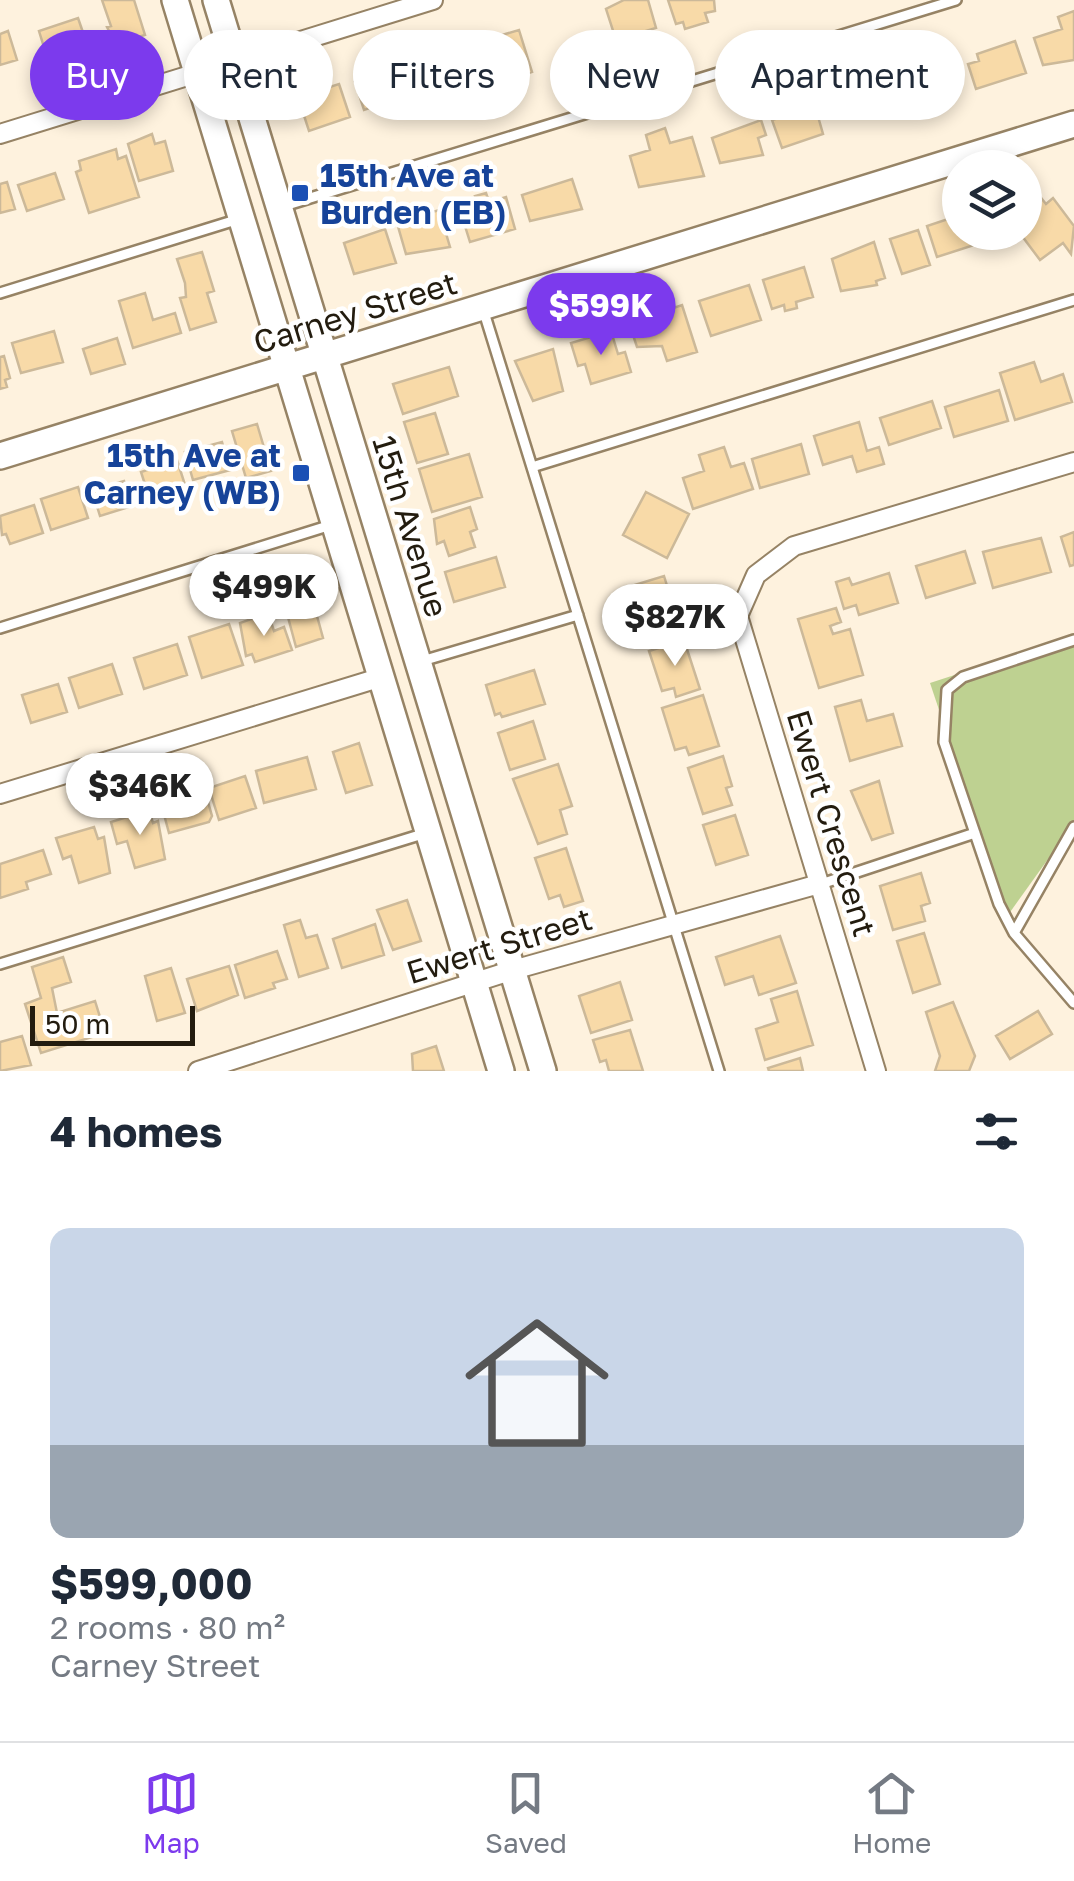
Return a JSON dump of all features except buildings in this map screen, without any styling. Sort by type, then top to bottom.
[{"type":"main road","points":[[175,0],[184,30]]},
{"type":"main road","name":"15th Avenue","points":[[216,0],[225,30]]},
{"type":"main road","points":[[212,120],[332,524],[502,1071]]},
{"type":"main road","name":"15th Avenue","points":[[253,120],[544,1071]]},
{"type":"main road","name":"Carney Street","points":[[0,456],[1074,124]]},
{"type":"street","points":[[333,31],[433,0]]},
{"type":"street","points":[[0,134],[184,78]]},
{"type":"street","name":"Ewert Crescent","points":[[876,1071],[738,616],[756,574],[794,546],[1074,462]]},
{"type":"street","points":[[0,794],[382,677]]},
{"type":"street","name":"Ewert Street","points":[[198,1071],[513,970],[820,884]]},
{"type":"lane","points":[[280,207],[956,0]]},
{"type":"lane","points":[[0,293],[242,219]]},
{"type":"lane","points":[[532,466],[1074,300]]},
{"type":"lane","points":[[482,307],[718,1071]]},
{"type":"lane","points":[[0,628],[332,524]]},
{"type":"lane","points":[[419,662],[578,616]]},
{"type":"lane","points":[[1074,640],[963,677],[947,690],[944,742],[999,904],[1014,934],[1074,1003]]},
{"type":"lane","points":[[1014,934],[1074,827]]},
{"type":"lane","points":[[0,964],[428,832]]},
{"type":"lane","points":[[820,884],[975,833]]},
{"type":"green space","points":[[1074,636],[1074,823],[1008,915],[930,683]]},
{"type":"place","name":"15th Ave at Burden (EB)","points":[[300,193]]},
{"type":"place","name":"15th Ave at Carney (WB)","points":[[301,473]]}]
